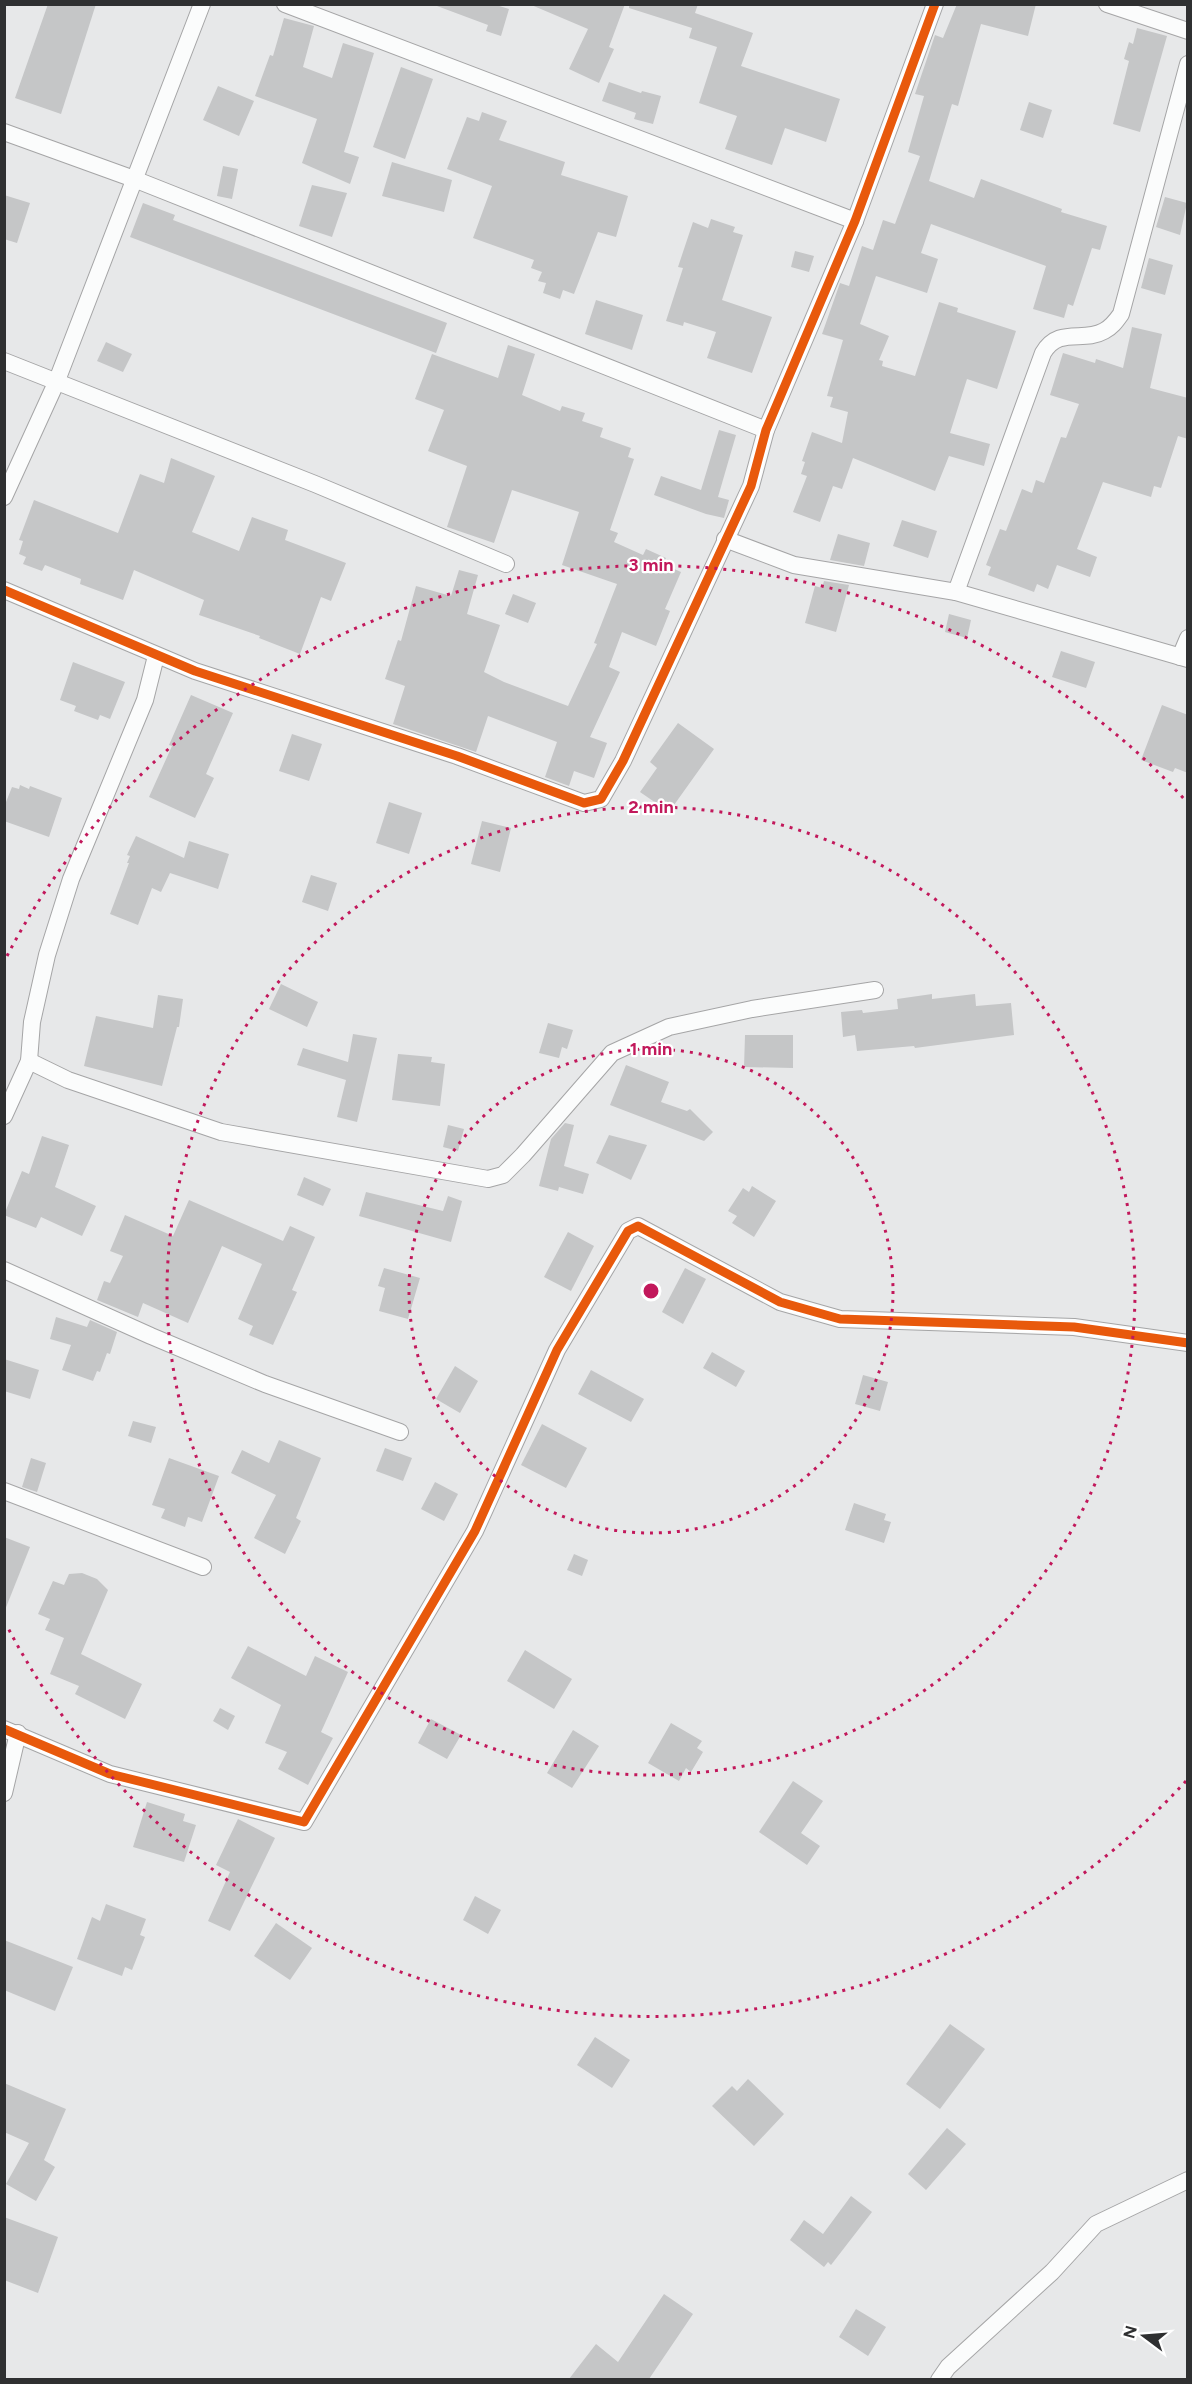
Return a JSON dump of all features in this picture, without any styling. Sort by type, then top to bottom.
[{"type":"street","points":[[4,497],[56,383],[202,4]]},
{"type":"street","points":[[285,4],[855,221]]},
{"type":"street","points":[[4,590],[156,656],[347,722],[457,756],[584,802],[602,798],[623,761],[751,486],[766,430],[855,221],[935,4]]},
{"type":"street","points":[[1107,4],[1188,31]]},
{"type":"street","points":[[956,592],[1048,344],[1059,338],[1102,333],[1112,326],[1121,314],[1188,64]]},
{"type":"street","points":[[4,132],[134,178],[766,430]]},
{"type":"street","points":[[4,361],[315,484],[506,564]]},
{"type":"street","points":[[725,539],[794,566],[956,592],[1184,658],[1188,638]]},
{"type":"street","points":[[4,1116],[29,1061],[32,1022],[47,955],[71,879],[145,700],[156,656]]},
{"type":"street","points":[[29,1061],[78,1083],[221,1132],[488,1179],[503,1175],[523,1155],[612,1053],[669,1027],[752,1009],[875,990]]},
{"type":"street","points":[[4,1793],[11,1731],[110,1774],[304,1822],[475,1531],[557,1350],[628,1231],[638,1226],[780,1302],[840,1319],[1074,1327],[1188,1343]]},
{"type":"street","points":[[4,1270],[265,1384],[400,1432]]},
{"type":"street","points":[[4,1491],[203,1567]]},
{"type":"street","points":[[939,2379],[948,2367],[1052,2272],[1096,2224],[1188,2180]]},
{"type":"building","points":[[48,4],[96,4],[61,114],[15,98]]},
{"type":"building","points":[[438,4],[493,4],[509,9],[501,36],[486,31],[488,25],[437,6]]},
{"type":"building","points":[[529,4],[625,4],[609,47],[614,49],[599,83],[569,69],[588,29]]},
{"type":"building","points":[[629,4],[698,4],[695,13],[753,33],[741,66],[840,99],[826,142],[785,128],[772,165],[725,149],[737,116],[699,103],[717,47],[689,38],[692,28],[629,8]]},
{"type":"building","points":[[957,4],[1036,4],[1028,36],[981,24],[958,106],[952,104],[929,181],[974,198],[981,179],[1062,209],[1061,212],[1107,226],[1100,250],[1092,248],[1073,306],[1068,304],[1064,318],[1033,309],[1046,266],[931,224],[921,253],[938,259],[927,293],[876,276],[860,324],[889,336],[879,360],[883,361],[882,366],[915,376],[939,302],[958,308],[957,312],[1016,331],[997,389],[967,379],[950,433],[990,444],[984,466],[949,456],[935,491],[853,458],[842,489],[833,486],[820,522],[793,512],[807,476],[801,474],[805,462],[802,461],[812,432],[842,443],[848,412],[830,407],[833,397],[827,396],[843,340],[822,334],[840,283],[849,286],[862,246],[873,250],[883,220],[895,224],[920,156],[908,152],[924,96],[915,94],[935,35],[943,38]]},
{"type":"building","points":[[284,18],[314,26],[303,67],[332,78],[343,43],[374,53],[344,152],[359,157],[350,184],[302,163],[317,119],[255,96],[270,55],[273,56]]},
{"type":"building","points":[[1137,28],[1167,36],[1140,132],[1113,124],[1129,61],[1124,59],[1129,42],[1133,44]]},
{"type":"building","points":[[401,67],[433,79],[405,159],[373,147]]},
{"type":"building","points":[[609,82],[641,93],[642,91],[661,96],[653,124],[634,119],[636,113],[602,101]]},
{"type":"building","points":[[218,86],[254,101],[239,136],[203,120]]},
{"type":"building","points":[[1029,102],[1052,110],[1043,138],[1020,130]]},
{"type":"building","points":[[482,112],[507,121],[499,140],[565,162],[561,175],[628,196],[616,237],[598,232],[574,294],[563,290],[560,299],[543,293],[546,283],[538,281],[542,272],[531,268],[534,260],[473,238],[492,186],[447,169],[467,117],[479,121]]},
{"type":"building","points":[[392,162],[452,180],[444,212],[382,196]]},
{"type":"building","points":[[223,166],[238,169],[232,199],[217,196]]},
{"type":"building","points":[[312,185],[347,193],[332,237],[299,226]]},
{"type":"building","points":[[4,195],[30,203],[17,243],[4,239]]},
{"type":"building","points":[[1165,197],[1187,203],[1180,235],[1156,227]]},
{"type":"building","points":[[143,203],[175,215],[173,220],[447,323],[436,353],[130,237]]},
{"type":"building","points":[[711,219],[735,227],[733,232],[743,235],[722,300],[772,317],[752,373],[707,358],[716,332],[684,322],[683,326],[666,321],[683,268],[678,267],[693,222],[708,228]]},
{"type":"building","points":[[795,251],[814,256],[809,272],[791,267]]},
{"type":"building","points":[[1149,258],[1173,265],[1165,295],[1141,288]]},
{"type":"building","points":[[596,300],[643,315],[632,350],[585,334]]},
{"type":"building","points":[[1132,327],[1162,334],[1150,388],[1188,398],[1188,439],[1178,436],[1161,488],[1154,486],[1151,497],[1103,482],[1077,549],[1097,557],[1090,577],[1057,565],[1048,589],[1037,584],[1034,592],[988,575],[991,567],[986,565],[1000,529],[1006,531],[1022,489],[1032,493],[1036,480],[1044,483],[1061,437],[1066,438],[1079,404],[1050,395],[1063,353],[1095,363],[1096,359],[1123,368]]},
{"type":"building","points":[[106,342],[132,354],[123,372],[97,361]]},
{"type":"building","points":[[508,345],[535,354],[522,395],[560,411],[562,406],[585,413],[582,421],[603,428],[600,437],[631,448],[628,457],[634,459],[610,530],[618,533],[614,542],[643,555],[646,549],[666,558],[663,564],[681,572],[665,609],[670,611],[656,646],[622,632],[609,667],[620,672],[590,737],[607,743],[594,778],[574,771],[569,786],[545,777],[557,742],[488,716],[476,752],[393,724],[405,686],[385,679],[398,640],[401,641],[416,586],[451,596],[459,570],[478,575],[467,614],[500,625],[484,672],[568,706],[597,644],[594,643],[617,584],[562,565],[579,512],[512,490],[494,543],[447,527],[467,466],[428,451],[444,410],[415,399],[432,354],[498,378]]},
{"type":"building","points":[[719,430],[736,435],[718,497],[729,500],[724,518],[706,514],[654,495],[661,476],[701,490]]},
{"type":"building","points":[[171,458],[215,476],[192,532],[239,551],[252,517],[288,530],[285,540],[346,563],[331,601],[321,597],[300,654],[259,638],[260,636],[199,615],[204,600],[134,570],[123,600],[80,584],[81,579],[45,565],[42,571],[23,564],[26,557],[19,554],[23,541],[19,540],[34,500],[118,533],[140,474],[164,483]]},
{"type":"building","points":[[902,520],[937,531],[928,558],[893,546]]},
{"type":"building","points":[[838,534],[870,543],[864,566],[830,560]]},
{"type":"building","points":[[824,581],[849,585],[836,632],[805,623],[815,586],[822,588]]},
{"type":"building","points":[[513,594],[536,603],[528,623],[505,614]]},
{"type":"building","points":[[949,614],[971,620],[967,638],[945,632]]},
{"type":"building","points":[[1061,651],[1095,662],[1086,688],[1052,677]]},
{"type":"building","points":[[73,662],[125,682],[110,719],[100,715],[98,720],[74,711],[76,706],[60,700]]},
{"type":"building","points":[[191,695],[233,713],[206,774],[214,778],[195,818],[149,797],[172,746],[169,745]]},
{"type":"building","points":[[1162,705],[1188,715],[1188,773],[1175,768],[1173,772],[1141,760]]},
{"type":"building","points":[[678,723],[714,749],[669,812],[640,792],[657,768],[650,762]]},
{"type":"building","points":[[292,734],[322,744],[309,781],[279,771]]},
{"type":"building","points":[[20,785],[29,789],[30,786],[62,798],[49,837],[4,821],[4,807],[12,787],[19,789]]},
{"type":"building","points":[[389,802],[422,813],[409,854],[376,843]]},
{"type":"building","points":[[482,821],[511,828],[500,872],[471,864]]},
{"type":"building","points":[[136,836],[184,858],[189,841],[229,854],[218,889],[170,873],[161,892],[152,888],[138,925],[110,914],[129,863],[127,863],[130,856],[127,855]]},
{"type":"building","points":[[311,875],[337,883],[328,911],[302,902]]},
{"type":"building","points":[[281,984],[318,1002],[307,1027],[269,1009]]},
{"type":"building","points":[[932,994],[932,999],[975,994],[976,1006],[1011,1003],[1014,1035],[915,1048],[914,1046],[857,1051],[855,1035],[843,1037],[841,1012],[862,1010],[863,1013],[898,1009],[897,999]]},
{"type":"building","points":[[158,995],[183,999],[179,1027],[177,1027],[162,1086],[84,1066],[96,1016],[153,1028]]},
{"type":"building","points":[[548,1023],[573,1030],[567,1049],[562,1047],[559,1058],[539,1053]]},
{"type":"building","points":[[353,1034],[377,1038],[357,1122],[337,1117],[346,1080],[297,1065],[303,1048],[348,1062]]},
{"type":"building","points":[[745,1035],[793,1035],[793,1068],[744,1067]]},
{"type":"building","points":[[398,1054],[432,1057],[431,1062],[445,1064],[440,1106],[392,1100]]},
{"type":"building","points":[[626,1065],[669,1082],[661,1102],[687,1111],[690,1109],[713,1132],[704,1141],[610,1105]]},
{"type":"building","points":[[565,1123],[574,1125],[564,1166],[589,1174],[583,1194],[559,1187],[558,1191],[539,1186],[551,1139]]},
{"type":"building","points":[[448,1125],[464,1129],[458,1151],[443,1147]]},
{"type":"building","points":[[609,1135],[647,1145],[631,1180],[596,1163]]},
{"type":"building","points":[[42,1136],[69,1145],[55,1187],[96,1206],[82,1236],[41,1217],[36,1228],[4,1215],[22,1171],[29,1174]]},
{"type":"building","points":[[304,1177],[331,1189],[323,1206],[297,1195]]},
{"type":"building","points":[[752,1186],[776,1201],[754,1237],[732,1223],[737,1216],[728,1211],[743,1188],[749,1192]]},
{"type":"building","points":[[366,1192],[443,1211],[448,1196],[462,1201],[451,1242],[359,1216]]},
{"type":"building","points":[[189,1200],[283,1241],[290,1226],[315,1237],[292,1290],[297,1292],[273,1345],[249,1335],[253,1326],[238,1319],[262,1264],[222,1246],[188,1323],[143,1303],[138,1317],[97,1300],[104,1281],[110,1283],[123,1256],[110,1251],[125,1215],[173,1236]]},
{"type":"building","points":[[568,1232],[594,1246],[571,1291],[544,1277]]},
{"type":"building","points":[[384,1268],[420,1278],[408,1319],[379,1311],[385,1288],[378,1286]]},
{"type":"building","points":[[685,1268],[706,1279],[683,1324],[662,1312]]},
{"type":"building","points":[[56,1317],[87,1327],[90,1320],[117,1332],[110,1354],[107,1353],[100,1372],[97,1371],[93,1381],[62,1370],[71,1345],[50,1339]]},
{"type":"building","points":[[712,1352],[745,1371],[736,1387],[703,1368]]},
{"type":"building","points":[[4,1359],[39,1370],[30,1399],[4,1391]]},
{"type":"building","points":[[455,1366],[478,1381],[460,1413],[436,1399]]},
{"type":"building","points":[[591,1370],[644,1399],[631,1422],[578,1394]]},
{"type":"building","points":[[863,1375],[888,1382],[880,1411],[855,1404]]},
{"type":"building","points":[[133,1421],[156,1427],[151,1443],[128,1436]]},
{"type":"building","points":[[542,1424],[587,1448],[566,1488],[521,1465]]},
{"type":"building","points":[[279,1440],[321,1458],[296,1518],[301,1521],[285,1554],[254,1538],[276,1495],[231,1473],[242,1450],[269,1463]]},
{"type":"building","points":[[385,1448],[412,1458],[403,1481],[376,1471]]},
{"type":"building","points":[[31,1458],[46,1463],[37,1492],[22,1487]]},
{"type":"building","points":[[169,1458],[219,1476],[202,1522],[188,1517],[185,1527],[161,1518],[165,1509],[152,1505]]},
{"type":"building","points":[[435,1482],[458,1494],[444,1521],[421,1509]]},
{"type":"building","points":[[854,1503],[886,1514],[884,1520],[891,1522],[884,1543],[845,1530]]},
{"type":"building","points":[[4,1537],[30,1547],[5,1610],[4,1610]]},
{"type":"building","points":[[574,1554],[588,1560],[582,1576],[567,1570]]},
{"type":"building","points":[[82,1573],[97,1579],[108,1590],[81,1654],[142,1684],[125,1719],[75,1694],[79,1686],[50,1674],[64,1638],[45,1630],[50,1619],[38,1614],[53,1581],[64,1585],[69,1574]]},
{"type":"building","points":[[248,1646],[306,1676],[315,1656],[348,1672],[321,1732],[333,1738],[308,1785],[278,1769],[287,1752],[265,1743],[281,1705],[231,1678]]},
{"type":"building","points":[[525,1650],[572,1679],[554,1709],[507,1681]]},
{"type":"building","points":[[220,1708],[235,1716],[228,1730],[213,1721]]},
{"type":"building","points":[[431,1719],[461,1735],[447,1759],[418,1743]]},
{"type":"building","points":[[671,1723],[702,1741],[697,1748],[703,1752],[691,1772],[686,1768],[679,1781],[648,1763]]},
{"type":"building","points":[[573,1730],[599,1746],[572,1788],[547,1773]]},
{"type":"building","points":[[793,1781],[823,1801],[801,1833],[820,1846],[807,1865],[759,1832]]},
{"type":"building","points":[[147,1802],[185,1814],[183,1821],[196,1825],[184,1862],[133,1847]]},
{"type":"building","points":[[238,1819],[275,1838],[230,1931],[208,1921],[230,1872],[216,1865]]},
{"type":"building","points":[[475,1896],[501,1910],[488,1934],[463,1920]]},
{"type":"building","points":[[106,1904],[146,1919],[140,1935],[145,1937],[132,1970],[125,1967],[122,1976],[77,1959],[92,1917],[100,1921]]},
{"type":"building","points":[[276,1923],[312,1948],[290,1980],[254,1956]]},
{"type":"building","points":[[4,1940],[73,1967],[55,2011],[4,1990]]},
{"type":"building","points":[[950,2024],[985,2049],[940,2109],[906,2084]]},
{"type":"building","points":[[595,2037],[630,2060],[612,2088],[577,2065]]},
{"type":"building","points":[[748,2079],[784,2114],[754,2146],[712,2106],[732,2086],[737,2091]]},
{"type":"building","points":[[4,2083],[66,2109],[44,2160],[55,2167],[36,2201],[6,2184],[29,2143],[4,2132]]},
{"type":"building","points":[[947,2128],[966,2144],[926,2190],[908,2174]]},
{"type":"building","points":[[851,2196],[872,2212],[831,2265],[828,2262],[824,2267],[790,2240],[804,2220],[823,2234]]},
{"type":"building","points":[[4,2217],[58,2237],[38,2293],[4,2280]]},
{"type":"building","points":[[664,2294],[693,2314],[649,2379],[569,2379],[596,2344],[618,2362]]},
{"type":"building","points":[[856,2309],[886,2327],[868,2356],[839,2337]]},
{"type":"cycle path","points":[[4,590],[195,671],[457,756],[584,803],[601,799],[623,761],[751,486],[766,430],[855,221],[935,4]]},
{"type":"cycle path","points":[[4,1729],[110,1774],[304,1822],[475,1531],[557,1350],[628,1231],[638,1226],[780,1302],[840,1319],[1074,1327],[1188,1343]]}]
